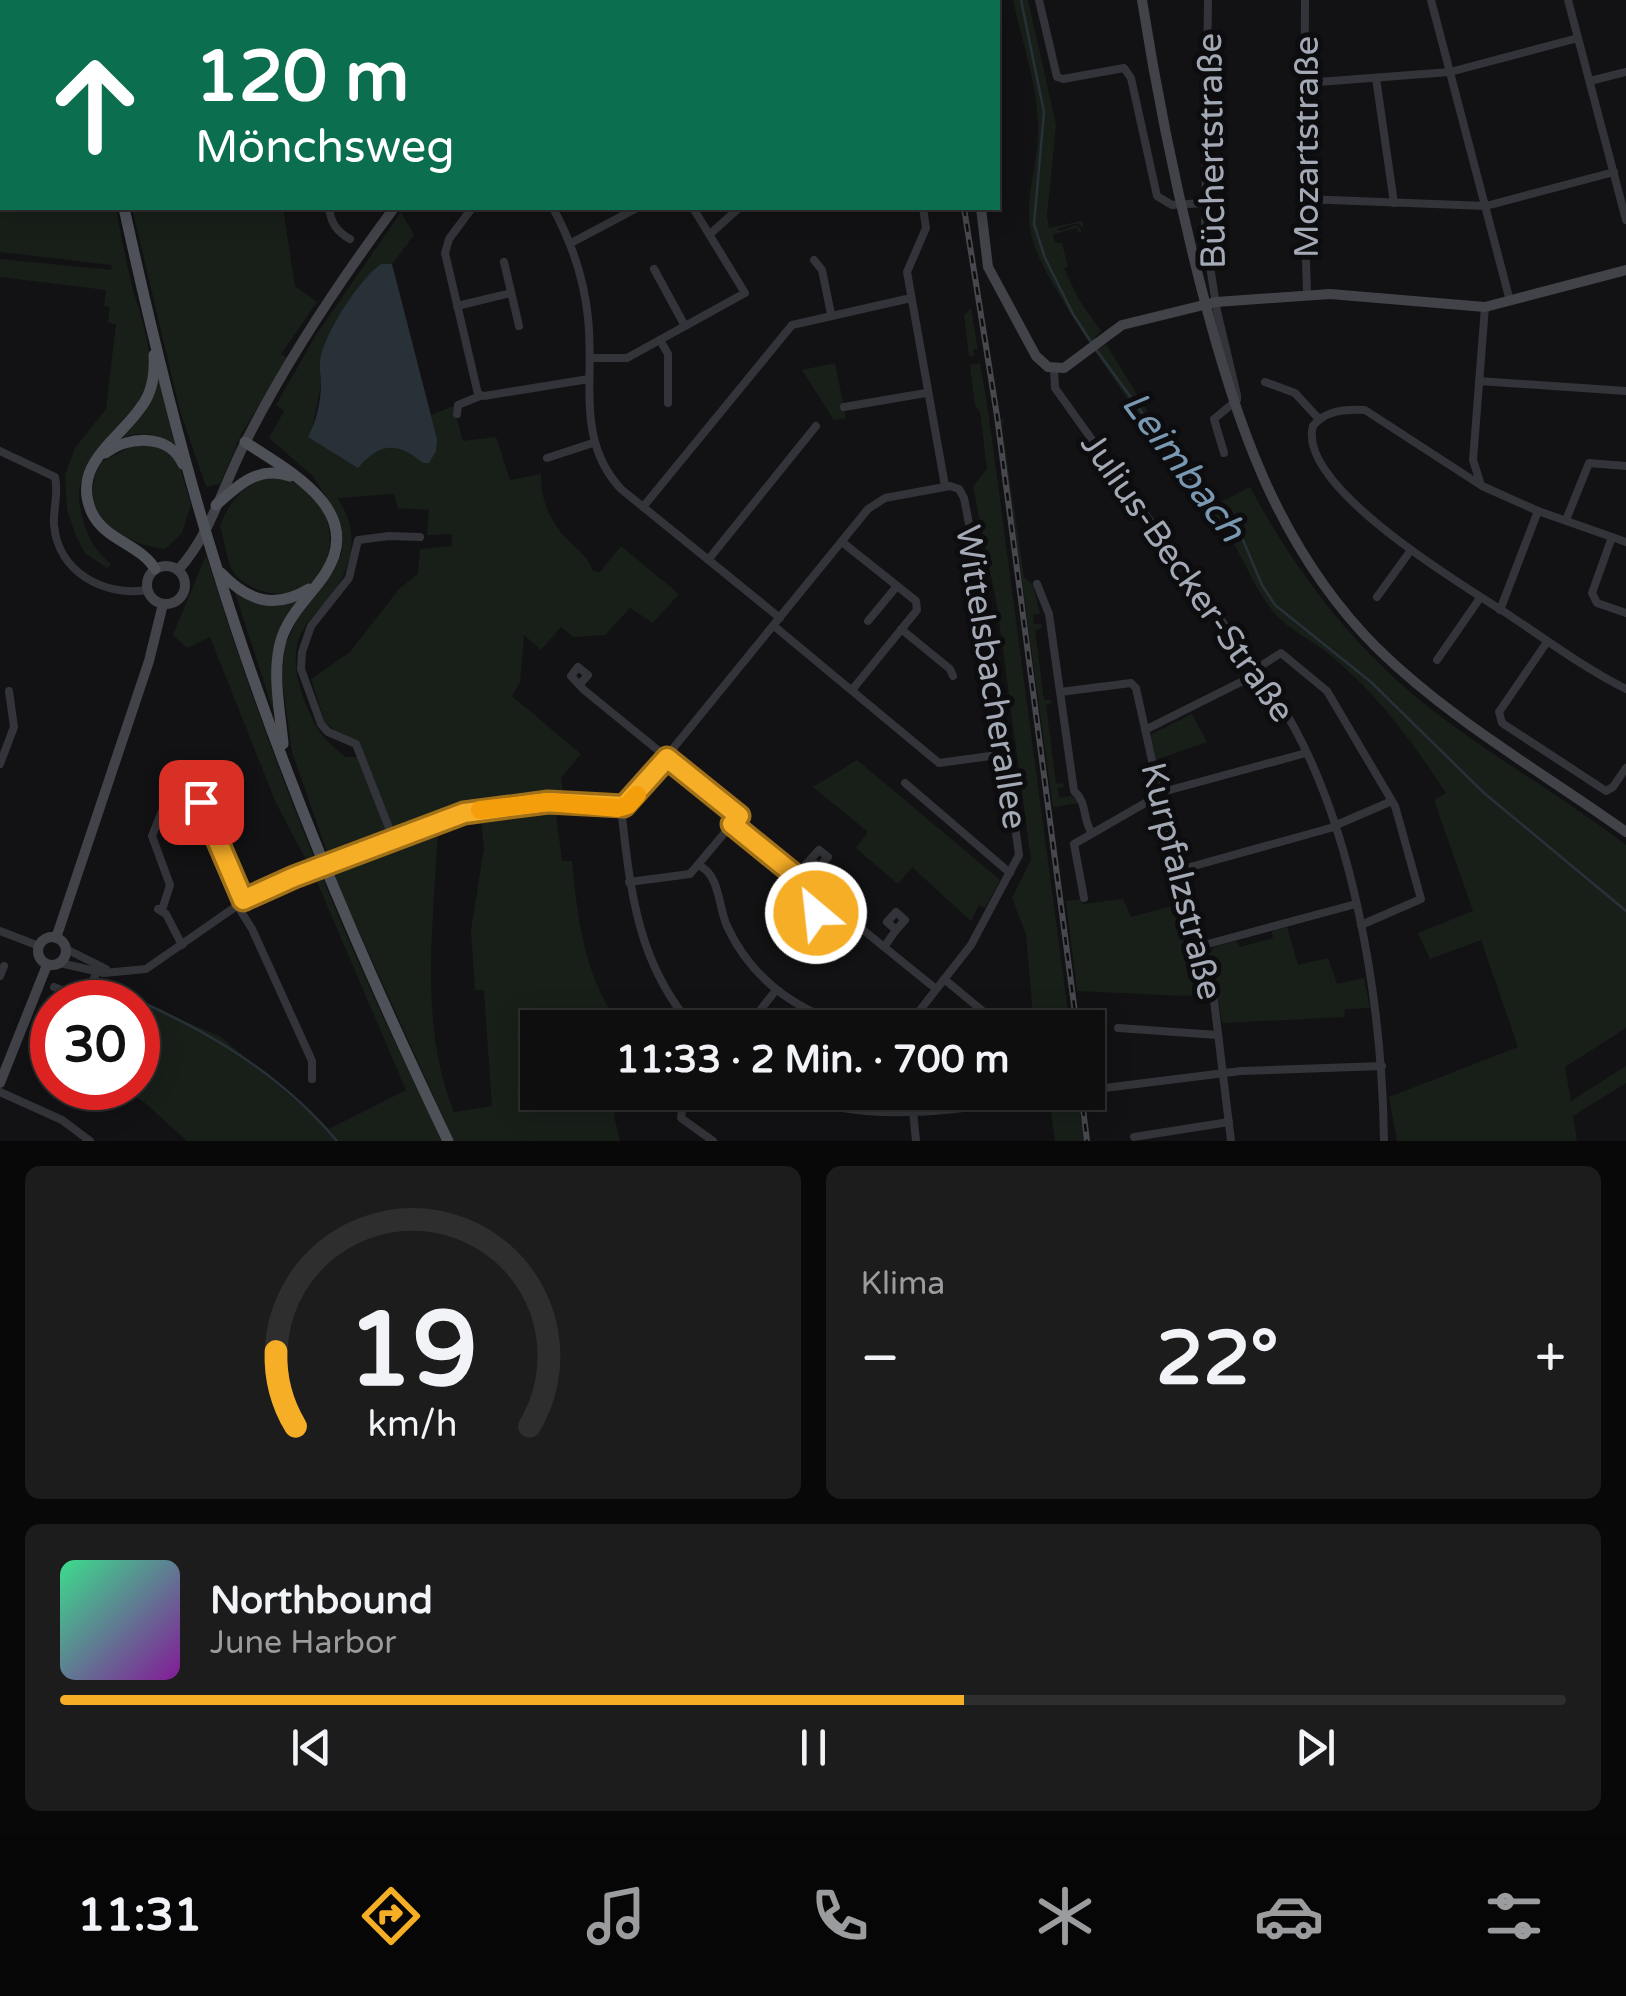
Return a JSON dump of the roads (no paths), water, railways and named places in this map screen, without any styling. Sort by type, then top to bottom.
[{"type":"main road","points":[[124,210],[192,487],[215,563],[324,871],[448,1141]]},
{"type":"main road","points":[[152,331],[155,364],[144,405],[100,451],[91,466],[87,490],[90,510],[99,524],[114,539],[144,556],[155,569]]},
{"type":"main road","points":[[91,466],[116,445],[145,439],[172,449],[192,487]]},
{"type":"main road","points":[[245,442],[308,483],[324,502],[335,532],[332,560],[294,614],[280,648],[279,694],[285,762]]},
{"type":"main road","points":[[216,505],[256,475],[278,472],[308,483]]},
{"type":"main road","points":[[215,563],[241,593],[265,602],[291,599],[317,584]]},
{"type":"street","points":[[1039,0],[1057,77],[1124,68],[1133,86],[1157,196],[1172,205],[1204,203]]},
{"type":"street","points":[[1142,0],[1178,189],[1214,339],[1238,420],[1262,480],[1303,556],[1374,644],[1454,713],[1626,832]]},
{"type":"street","name":"Büchertstraße","points":[[1208,0],[1205,234],[1238,395],[1214,419],[1224,452]]},
{"type":"street","name":"Mozartstraße","points":[[1305,0],[1307,294]]},
{"type":"street","points":[[1431,0],[1510,301]]},
{"type":"street","points":[[1568,0],[1626,220]]},
{"type":"street","points":[[1305,83],[1450,72],[1578,38]]},
{"type":"street","points":[[1590,82],[1626,72]]},
{"type":"street","points":[[1376,78],[1394,203]]},
{"type":"street","points":[[1304,199],[1486,206],[1614,172]]},
{"type":"street","points":[[329,210],[339,233],[350,239]]},
{"type":"street","points":[[178,570],[204,531],[245,442],[334,291],[393,210]]},
{"type":"street","points":[[470,210],[446,248],[456,306],[480,396]]},
{"type":"street","points":[[555,210],[571,243],[586,304],[593,443],[611,478],[939,763],[1005,754]]},
{"type":"street","points":[[571,243],[633,210]]},
{"type":"street","points":[[590,358],[627,358],[742,295],[744,289],[694,210]]},
{"type":"street","points":[[710,234],[736,210]]},
{"type":"street","points":[[56,938],[45,939],[39,946],[40,959],[47,965],[60,963],[110,972],[150,968],[240,903],[441,820],[499,806],[551,802],[621,807],[631,802],[879,500],[945,486],[907,272],[926,228],[922,210]]},
{"type":"street","points":[[981,212],[991,275],[1036,356],[1054,368],[1067,366],[1122,325],[1216,302],[1307,294],[1485,307],[1626,270]]},
{"type":"street","points":[[814,260],[822,270],[831,314]]},
{"type":"street","points":[[504,262],[520,326]]},
{"type":"street","points":[[654,269],[686,326]]},
{"type":"street","points":[[456,306],[511,293]]},
{"type":"street","points":[[643,507],[786,330],[800,321],[912,298]]},
{"type":"street","points":[[1482,486],[1475,474],[1473,450],[1485,307]]},
{"type":"street","points":[[660,340],[668,354],[668,403]]},
{"type":"street","name":"Julius-Becker-Straße","points":[[1054,368],[1055,388],[1258,671],[1287,714],[1306,753],[1334,826],[1369,959],[1382,1066],[1384,1141]]},
{"type":"street","points":[[457,414],[459,404],[480,396],[590,379]]},
{"type":"street","points":[[1479,381],[1626,391]]},
{"type":"street","points":[[1265,382],[1295,393],[1318,418]]},
{"type":"street","points":[[844,407],[926,392]]},
{"type":"street","points":[[1626,542],[1538,512],[1482,486],[1365,410],[1350,409],[1318,418],[1310,434],[1330,476],[1375,522],[1480,598],[1626,689]]},
{"type":"street","points":[[708,560],[816,426]]},
{"type":"street","points":[[547,458],[593,443]]},
{"type":"street","points":[[1448,464],[1464,462],[1473,450]]},
{"type":"street","points":[[0,452],[56,477],[54,526],[63,554],[73,568],[89,581],[105,587],[122,592],[147,590]]},
{"type":"street","points":[[1566,520],[1589,463],[1626,466]]},
{"type":"street","name":"Wittelsbacherallee","points":[[920,1010],[971,945],[1019,855],[985,606],[964,498],[959,489],[945,486]]},
{"type":"street","points":[[1500,610],[1538,512]]},
{"type":"street","points":[[1612,537],[1592,593],[1597,602],[1626,613]]},
{"type":"street","points":[[393,838],[356,744],[328,732],[320,722],[301,662],[311,626],[349,578],[358,540],[420,538]]},
{"type":"street","points":[[842,542],[916,601],[917,610],[852,690]]},
{"type":"street","points":[[1377,597],[1411,550]]},
{"type":"street","points":[[167,566],[178,570],[185,580],[184,593],[176,602],[163,604],[151,598],[148,578],[155,569],[167,566]]},
{"type":"street","points":[[1036,584],[1049,614],[1074,792],[1082,800],[1092,834]]},
{"type":"street","points":[[868,621],[897,586]]},
{"type":"street","points":[[1437,660],[1480,598]]},
{"type":"street","points":[[56,938],[149,661],[163,604]]},
{"type":"street","points":[[901,630],[950,669],[952,676]]},
{"type":"street","points":[[1547,642],[1498,718],[1606,792],[1614,788],[1626,768]]},
{"type":"street","points":[[1146,730],[1258,671],[1281,654],[1325,689],[1392,802],[1422,898],[1361,925]]},
{"type":"street","name":"Kurpfalzstraße","points":[[1060,692],[1130,683],[1137,693],[1204,945],[1231,1141]]},
{"type":"street","points":[[580,684],[667,758],[686,773],[692,772],[720,794],[720,800],[741,813],[685,876],[629,882]]},
{"type":"street","points":[[0,764],[14,728],[9,691]]},
{"type":"street","points":[[1084,898],[1074,844],[1161,794],[1306,753]]},
{"type":"street","points":[[905,783],[1010,873]]},
{"type":"street","points":[[182,946],[160,910],[170,886],[152,836],[170,791],[189,789],[201,802],[240,903],[312,1061],[312,1078]]},
{"type":"street","points":[[1183,870],[1334,826],[1392,802]]},
{"type":"street","points":[[621,807],[638,926],[649,958],[680,1010]]},
{"type":"street","points":[[732,824],[823,898]]},
{"type":"street","points":[[796,876],[811,860]]},
{"type":"street","points":[[698,865],[712,874],[725,921],[738,947],[776,990],[812,1010]]},
{"type":"street","points":[[827,893],[861,920],[856,925],[842,935],[824,930],[816,915],[827,893]]},
{"type":"street","points":[[1204,945],[1356,904]]},
{"type":"street","points":[[856,925],[936,989]]},
{"type":"street","points":[[884,947],[896,930]]},
{"type":"street","points":[[0,931],[39,946]]},
{"type":"street","points":[[56,938],[66,949],[110,972]]},
{"type":"street","points":[[60,963],[66,949]]},
{"type":"street","points":[[0,1083],[47,965]]},
{"type":"street","points":[[93,980],[97,971]]},
{"type":"street","points":[[944,979],[978,1010]]},
{"type":"street","points":[[760,1010],[776,990]]},
{"type":"street","points":[[1118,1028],[1218,1035]]},
{"type":"street","points":[[1105,1088],[1223,1073],[1382,1066]]},
{"type":"street","points":[[0,1092],[62,1120],[90,1141]]},
{"type":"street","points":[[682,1110],[681,1118],[713,1141]]},
{"type":"street","points":[[846,1110],[929,1110]]},
{"type":"street","points":[[913,1112],[916,1141]]},
{"type":"street","points":[[1134,1136],[1229,1122]]},
{"type":"waterway","name":"Leimbach","points":[[1021,0],[1044,112],[1034,224],[1045,258],[1091,342]]},
{"type":"waterway","name":"Leimbach","points":[[1095,348],[1201,494],[1237,526],[1262,585],[1275,605],[1371,682],[1484,793],[1626,911]]},
{"type":"waterway","points":[[160,1011],[257,1067],[337,1141]]},
{"type":"railway","points":[[964,210],[997,416],[1075,1010]]},
{"type":"railway","points":[[1083,1110],[1087,1141]]}]
